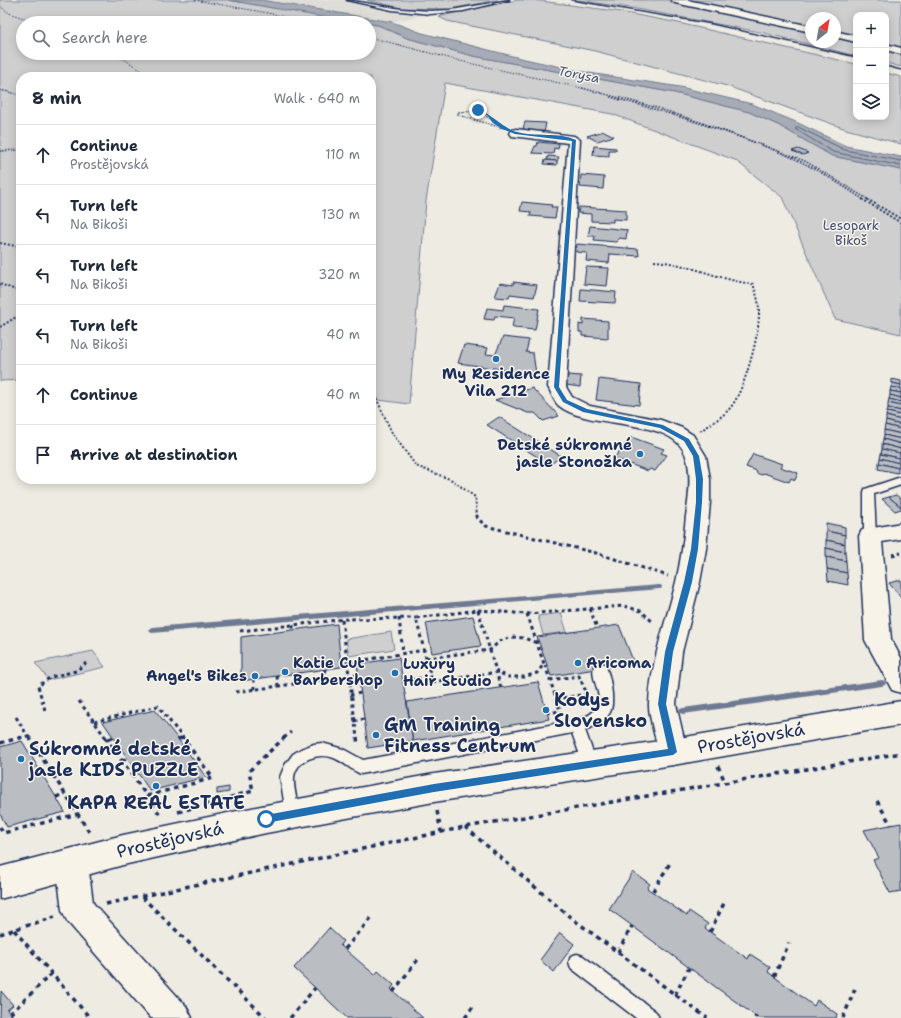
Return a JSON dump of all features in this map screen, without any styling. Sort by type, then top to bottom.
[{"type":"street","points":[[674,0],[805,28]]},
{"type":"street","points":[[841,35],[853,38]]},
{"type":"street","points":[[889,48],[901,51]]},
{"type":"street","points":[[510,130],[574,140],[556,387],[565,401],[585,411],[661,426],[686,440],[696,456],[699,479],[699,502],[694,549],[688,582],[672,643],[662,704],[673,752]]},
{"type":"street","points":[[901,531],[870,536],[878,640],[901,682]]},
{"type":"street","name":"Prostějovská","points":[[0,883],[123,850],[292,814],[434,788],[673,752],[901,713]]},
{"type":"street","points":[[72,864],[78,910],[174,1018]]},
{"type":"lane","points":[[350,0],[402,11],[438,12],[472,8],[506,0]]},
{"type":"lane","points":[[870,536],[869,492],[901,481]]},
{"type":"lane","points":[[292,814],[287,776],[290,768],[302,755],[319,749],[331,750],[346,755],[361,767],[577,719],[596,719],[604,710],[605,690],[600,668]]},
{"type":"lane","points":[[577,719],[590,764]]},
{"type":"lane","points":[[577,962],[650,1018]]},
{"type":"path","points":[[195,0],[280,16]]},
{"type":"path","points":[[0,6],[9,13],[18,16]]},
{"type":"path","points":[[376,39],[460,61],[554,81],[654,106],[805,161],[901,219]]},
{"type":"path","points":[[126,60],[144,72]]},
{"type":"path","points":[[554,81],[658,110],[779,152],[841,185],[901,223]]},
{"type":"path","points":[[0,90],[16,94]]},
{"type":"path","points":[[465,110],[478,110],[488,114],[495,122],[510,130],[458,115],[458,112],[465,110]]},
{"type":"path","points":[[0,151],[16,150]]},
{"type":"path","points":[[0,243],[16,246]]},
{"type":"path","points":[[654,261],[674,262],[733,282],[753,284],[760,305],[757,332],[745,373],[734,402],[719,418],[686,440]]},
{"type":"path","points":[[0,284],[16,290]]},
{"type":"path","points":[[0,327],[16,317]]},
{"type":"path","points":[[376,398],[392,433],[416,466],[452,480],[475,497],[477,518],[486,526],[596,554],[688,582]]},
{"type":"path","points":[[240,631],[342,620],[416,618],[478,610],[527,614],[624,606],[637,608],[646,614],[672,643]]},
{"type":"path","points":[[590,609],[596,628]]},
{"type":"path","points":[[478,610],[497,672],[500,688]]},
{"type":"path","points":[[527,614],[563,719]]},
{"type":"path","points":[[399,618],[403,653]]},
{"type":"path","points":[[416,618],[432,682],[497,672],[509,677],[524,677],[537,673],[544,664]]},
{"type":"path","points":[[342,620],[350,695],[361,767]]},
{"type":"path","points":[[293,625],[293,630]]},
{"type":"path","points":[[426,658],[490,650],[497,641],[510,636],[525,637],[537,644]]},
{"type":"path","points":[[346,663],[424,650]]},
{"type":"path","points":[[445,651],[446,656]]},
{"type":"path","points":[[45,710],[38,686],[51,677],[76,671],[86,663]]},
{"type":"path","points":[[324,680],[325,669]]},
{"type":"path","points":[[298,673],[300,684]]},
{"type":"path","points":[[236,692],[358,675]]},
{"type":"path","points":[[277,676],[278,686]]},
{"type":"path","points":[[550,680],[579,676],[587,694],[577,719]]},
{"type":"path","points":[[403,680],[431,677]]},
{"type":"path","points":[[254,679],[254,690]]},
{"type":"path","points":[[350,695],[361,693]]},
{"type":"path","points":[[556,699],[587,694]]},
{"type":"path","points":[[79,701],[161,816]]},
{"type":"path","points":[[94,722],[158,706],[213,778],[147,796]]},
{"type":"path","points":[[547,713],[560,711]]},
{"type":"path","points":[[16,717],[91,835]]},
{"type":"path","points":[[354,721],[364,719]]},
{"type":"path","points":[[253,791],[249,771],[290,732]]},
{"type":"path","points":[[0,743],[28,736]]},
{"type":"path","points":[[107,740],[113,738]]},
{"type":"path","points":[[178,739],[182,738]]},
{"type":"path","points":[[708,745],[725,782]]},
{"type":"path","points":[[30,755],[39,753]]},
{"type":"path","points":[[0,934],[78,910],[465,827],[901,753]]},
{"type":"path","points":[[122,760],[127,758]]},
{"type":"path","points":[[43,776],[52,773]]},
{"type":"path","points":[[56,797],[65,794]]},
{"type":"path","points":[[877,801],[891,825]]},
{"type":"path","points":[[0,827],[3,833],[78,814]]},
{"type":"path","points":[[465,827],[570,917],[707,1018]]},
{"type":"path","points":[[653,891],[670,863]]},
{"type":"path","points":[[142,896],[266,1018]]},
{"type":"path","points":[[710,932],[725,901]]},
{"type":"path","points":[[345,949],[371,918]]},
{"type":"path","points":[[618,952],[632,926]]},
{"type":"path","points":[[14,930],[90,1018]]},
{"type":"path","points":[[774,977],[789,943]]},
{"type":"path","points":[[393,992],[419,958]]},
{"type":"path","points":[[676,995],[689,968]]},
{"type":"path","points":[[10,1014],[52,973]]},
{"type":"path","points":[[290,1018],[315,988]]},
{"type":"path","points":[[843,1018],[855,989]]},
{"type":"path","points":[[465,1018],[474,1005]]},
{"type":"shaded area","points":[[261,0],[367,0],[401,8],[450,9],[392,22],[376,19],[376,16],[356,16]]},
{"type":"green space","name":"Lesopark Bikoš","points":[[0,0],[228,0],[323,16],[16,16],[16,60],[376,60],[376,25],[378,25],[407,38],[473,56],[675,93],[749,112],[778,125],[832,156],[901,170],[901,334],[835,319],[782,197],[735,160],[612,114],[445,83],[426,201],[409,404],[376,400],[376,72],[16,72],[16,380],[0,381]]},
{"type":"green space","points":[[367,0],[498,0],[450,9],[401,8]]},
{"type":"green space","points":[[518,0],[533,0],[615,11],[674,22],[853,63],[853,120],[889,120],[889,74],[901,77],[901,144],[846,129],[727,86],[595,51],[447,21],[439,17],[473,8]]},
{"type":"green space","points":[[576,0],[901,0],[901,67],[889,64],[889,12],[853,12],[853,55],[824,48],[841,48],[841,12],[805,12],[805,43],[760,32],[637,9]]},
{"type":"green space","points":[[561,613],[567,632],[543,635],[538,616]]},
{"type":"green space","points":[[391,632],[394,649],[349,656],[346,639]]},
{"type":"green space","points":[[93,651],[105,667],[49,680],[35,663]]},
{"type":"water","points":[[228,0],[261,0],[356,16],[316,16]]},
{"type":"water","name":"Torysa","points":[[376,19],[392,22],[422,33],[520,58],[589,73],[680,87],[752,104],[796,122],[846,146],[901,157],[901,170],[832,156],[778,125],[749,112],[675,93],[473,56],[407,38],[376,25]]},
{"type":"building","points":[[525,122],[546,123],[544,133],[522,132]]},
{"type":"building","points":[[604,131],[614,136],[597,141],[587,136]]},
{"type":"building","points":[[538,142],[559,144],[558,149],[554,148],[553,154],[532,153]]},
{"type":"building","points":[[594,146],[616,148],[616,150],[609,150],[609,156],[593,155]]},
{"type":"building","points":[[798,149],[808,153],[803,155],[792,151]]},
{"type":"building","points":[[548,156],[559,157],[557,161],[547,160]]},
{"type":"building","points":[[545,160],[557,161],[557,165],[544,164]]},
{"type":"building","points":[[581,175],[604,177],[603,189],[580,187]]},
{"type":"building","points":[[522,202],[552,205],[551,207],[557,207],[555,218],[530,216],[531,212],[520,211]]},
{"type":"building","points":[[579,207],[626,210],[626,220],[613,219],[613,222],[591,221],[591,214],[578,213]]},
{"type":"building","points":[[590,226],[627,230],[626,239],[620,238],[616,242],[594,240],[595,236],[588,236]]},
{"type":"building","points":[[577,244],[638,249],[639,256],[610,254],[609,263],[586,261],[587,253],[576,252]]},
{"type":"building","points":[[586,267],[609,268],[607,286],[584,284]]},
{"type":"building","points":[[513,282],[537,285],[534,297],[510,294],[509,298],[495,297],[500,283],[513,285]]},
{"type":"building","points":[[581,289],[616,292],[615,303],[580,301]]},
{"type":"building","points":[[504,305],[539,309],[535,330],[512,327],[514,318],[495,316],[494,320],[484,319],[487,308],[503,310]]},
{"type":"building","points":[[583,319],[608,321],[608,338],[582,336],[582,332],[579,332],[579,324],[583,325]]},
{"type":"building","name":"My Residence Vila 212","points":[[503,337],[529,340],[526,352],[533,353],[536,374],[458,363],[464,345],[488,348],[486,354],[495,355]]},
{"type":"building","points":[[568,375],[581,376],[580,387],[566,385]]},
{"type":"building","points":[[599,379],[641,384],[639,405],[596,400]]},
{"type":"building","points":[[892,379],[901,381],[901,385],[892,383]]},
{"type":"building","points":[[892,383],[901,385],[901,389],[891,387]]},
{"type":"building","points":[[891,387],[901,389],[901,393],[890,391]]},
{"type":"building","points":[[532,388],[559,416],[543,421],[535,413],[528,413],[495,400]]},
{"type":"building","points":[[890,391],[901,393],[901,398],[890,395]]},
{"type":"building","points":[[890,395],[901,398],[901,402],[889,399]]},
{"type":"building","points":[[889,399],[901,402],[901,406],[888,403]]},
{"type":"building","points":[[888,403],[901,406],[901,411],[888,408]]},
{"type":"building","points":[[888,408],[901,411],[901,415],[887,412]]},
{"type":"building","points":[[887,412],[901,415],[901,420],[886,416]]},
{"type":"building","points":[[886,416],[901,420],[901,425],[886,421]]},
{"type":"building","points":[[499,417],[561,456],[550,465],[487,425]]},
{"type":"building","points":[[886,421],[901,425],[901,429],[885,425]]},
{"type":"building","points":[[885,425],[901,429],[901,434],[884,430]]},
{"type":"building","points":[[884,430],[901,434],[901,439],[884,435]]},
{"type":"building","points":[[884,435],[901,439],[901,444],[883,439]]},
{"type":"building","name":"Detské súkromné jasle Stonožka","points":[[631,437],[664,449],[661,453],[667,455],[655,471],[650,469],[648,471],[614,458]]},
{"type":"building","points":[[883,439],[901,444],[901,449],[882,444]]},
{"type":"building","points":[[882,444],[901,449],[900,454],[882,449]]},
{"type":"building","points":[[882,449],[900,453],[899,458],[881,454]]},
{"type":"building","points":[[753,454],[782,464],[780,467],[798,473],[795,480],[791,478],[789,482],[764,473],[762,475],[756,473],[757,471],[746,467]]},
{"type":"building","points":[[881,454],[899,458],[898,463],[880,458]]},
{"type":"building","points":[[880,458],[899,463],[898,468],[879,463]]},
{"type":"building","points":[[879,463],[898,468],[898,473],[878,469]]},
{"type":"building","points":[[896,495],[901,499],[901,507],[889,497]]},
{"type":"building","points":[[889,497],[901,507],[901,509],[895,511],[882,499]]},
{"type":"building","points":[[826,523],[845,527],[845,535],[826,531]]},
{"type":"building","points":[[826,531],[845,535],[845,544],[826,540]]},
{"type":"building","points":[[826,540],[845,544],[845,552],[826,548]]},
{"type":"building","points":[[826,548],[845,552],[846,561],[826,557]]},
{"type":"building","points":[[826,557],[846,561],[847,573],[827,569]]},
{"type":"building","points":[[827,569],[847,573],[848,585],[828,581]]},
{"type":"building","points":[[901,580],[901,598],[889,583]]},
{"type":"building","points":[[473,616],[481,646],[432,653],[426,623]]},
{"type":"building","points":[[337,624],[341,667],[241,681],[241,637]]},
{"type":"building","points":[[619,625],[634,663],[551,676],[537,637]]},
{"type":"building","points":[[399,658],[413,741],[368,748],[357,664]]},
{"type":"building","points":[[538,682],[549,719],[413,741],[407,702]]},
{"type":"building","points":[[155,710],[206,777],[150,791],[103,722]]},
{"type":"building","points":[[22,741],[65,812],[7,827],[0,814],[0,747]]},
{"type":"building","points":[[229,787],[229,792],[217,794],[217,789]]},
{"type":"building","points":[[901,823],[901,891],[890,893],[873,860],[879,858],[864,830]]},
{"type":"building","points":[[633,872],[650,884],[647,888],[687,916],[689,911],[708,924],[705,928],[710,932],[748,959],[750,954],[770,967],[768,972],[814,1006],[817,1000],[837,1014],[836,1018],[758,1018],[609,909]]},
{"type":"building","points":[[329,928],[343,941],[340,945],[375,975],[378,971],[394,985],[391,989],[423,1018],[347,1018],[294,968]]},
{"type":"building","points":[[560,933],[574,944],[554,972],[540,960]]},
{"type":"building","points":[[1,991],[13,1005],[7,1010],[14,1018],[0,1018]]},
{"type":"waterway","points":[[152,630],[659,587]]},
{"type":"waterway","points":[[683,711],[882,683]]},
{"type":"railway","points":[[571,0],[712,24],[853,56]]},
{"type":"railway","points":[[889,67],[901,70]]},
{"type":"place","name":"My Residence Vila 212","points":[[496,359]]},
{"type":"place","name":"Detské súkromné jasle Stonožka","points":[[640,454]]},
{"type":"place","name":"Aricoma","points":[[578,663]]},
{"type":"place","name":"Katie Cut Barbershop","points":[[285,672]]},
{"type":"place","name":"Luxury Hair Studio","points":[[395,673]]},
{"type":"place","name":"Angel's Bikes","points":[[255,676]]},
{"type":"place","name":"Kodys Slovensko","points":[[546,710]]},
{"type":"place","name":"GM Training Fitness Centrum","points":[[376,735]]},
{"type":"place","name":"Súkromné detské jasle KIDS PUZZLE","points":[[21,759]]},
{"type":"place","name":"KAPA REAL ESTATE","points":[[156,786]]},
{"type":"route","points":[[266,819],[434,788],[673,752],[662,704],[669,652],[688,582],[694,549],[699,502],[699,479],[696,456],[686,440],[675,432],[661,426],[585,411],[565,401],[556,387],[574,140],[516,133],[504,128],[495,122],[488,114],[478,110]]}]
